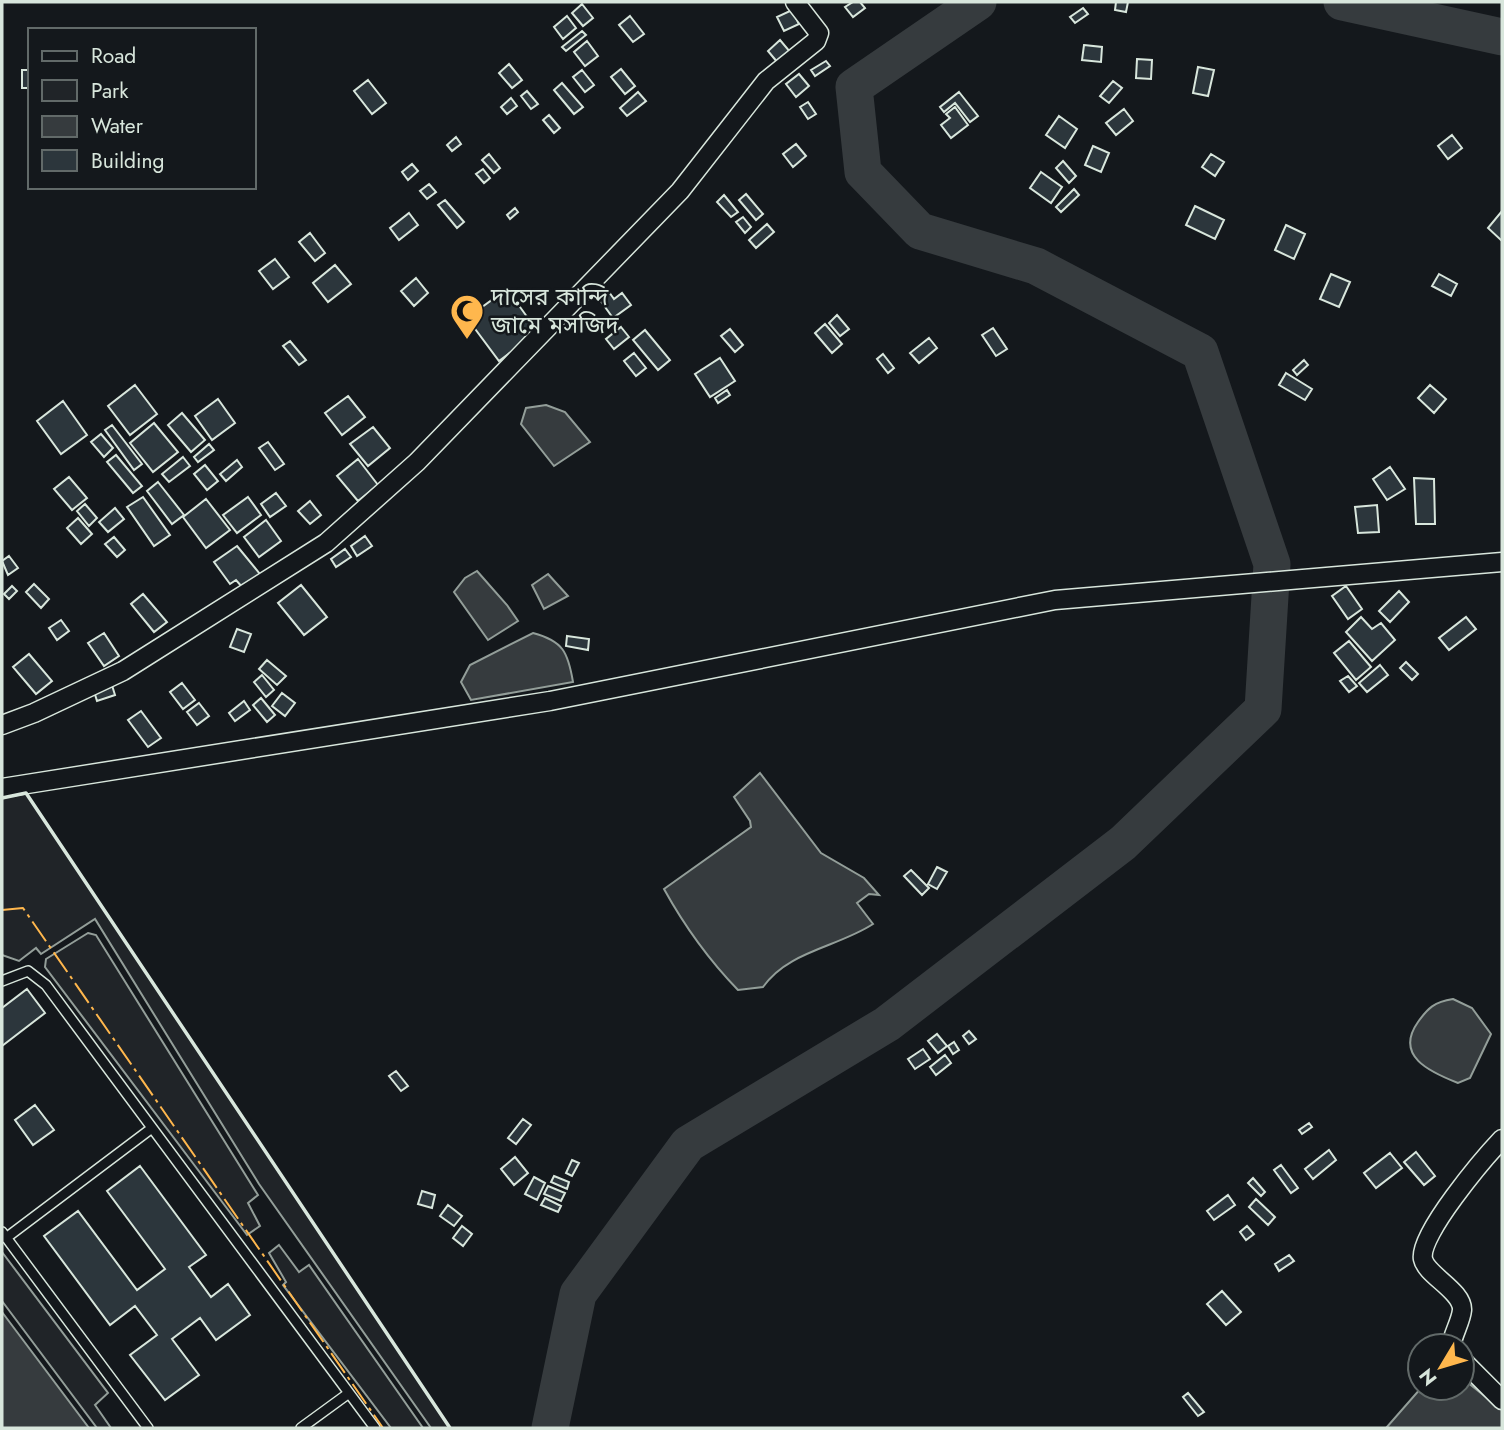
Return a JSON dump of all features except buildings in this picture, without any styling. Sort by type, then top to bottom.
[{"type":"street","points":[[2,725],[123,671],[258,588],[326,543],[417,462],[680,191],[766,81],[816,41],[819,33],[795,2]]},
{"type":"street","points":[[2,788],[550,701],[1055,600],[1502,562]]},
{"type":"street","points":[[1455,1332],[1462,1308],[1425,1264],[1423,1253],[1440,1217],[1473,1169],[1502,1139]]},
{"type":"street","points":[[1476,1374],[1502,1400]]},
{"type":"lane","points":[[2,967],[5,979],[28,971],[46,985],[375,1428]]},
{"type":"lane","points":[[148,1428],[4,1235],[152,1128]]},
{"type":"lane","points":[[301,1428],[349,1393]]},
{"type":"green space","points":[[26,793],[450,1428],[431,1428],[259,1184],[95,919],[41,954],[36,948],[19,961],[2,955],[2,798]]},
{"type":"green space","points":[[88,933],[96,935],[258,1195],[248,1203],[260,1226],[247,1235],[45,967],[46,959]]},
{"type":"green space","points":[[279,1245],[299,1272],[309,1265],[423,1428],[391,1428],[283,1285],[286,1282],[269,1253]]},
{"type":"green space","points":[[2,1252],[108,1393],[95,1405],[111,1428],[97,1428],[2,1301]]},
{"type":"water","points":[[546,405],[565,412],[590,442],[554,466],[521,424],[526,408]]},
{"type":"water","points":[[477,571],[518,621],[488,640],[454,592],[465,578]]},
{"type":"water","points":[[548,574],[568,596],[544,609],[532,585]]},
{"type":"water","points":[[533,633],[558,644],[566,655],[573,682],[471,700],[461,682],[470,665]]},
{"type":"water","points":[[760,773],[821,853],[864,878],[879,895],[869,894],[857,903],[873,924],[786,965],[763,987],[738,990],[698,942],[664,889],[751,827],[734,797]]},
{"type":"water","points":[[1453,999],[1472,1008],[1491,1034],[1470,1078],[1458,1083],[1437,1074],[1418,1061],[1410,1044],[1412,1034],[1425,1013],[1436,1004]]},
{"type":"water","points":[[2,1312],[89,1428],[2,1428]]},
{"type":"water","points":[[1476,1389],[1502,1410],[1502,1428],[1386,1428],[1409,1402],[1476,1402]]},
{"type":"waterway","points":[[550,1428],[578,1294],[688,1144],[887,1024],[1123,843],[1263,709],[1272,564],[1200,352],[1036,266],[920,231],[863,172],[854,87],[978,2]]},
{"type":"waterway","points":[[1342,2],[1502,37]]},
{"type":"wall","points":[[2,798],[26,793],[450,1428]]},
{"type":"power","points":[[2,910],[23,908],[383,1428]]},
{"type":"place","name":"দাসের কান্দি জামে মসজিদ","points":[[467,341]]}]
